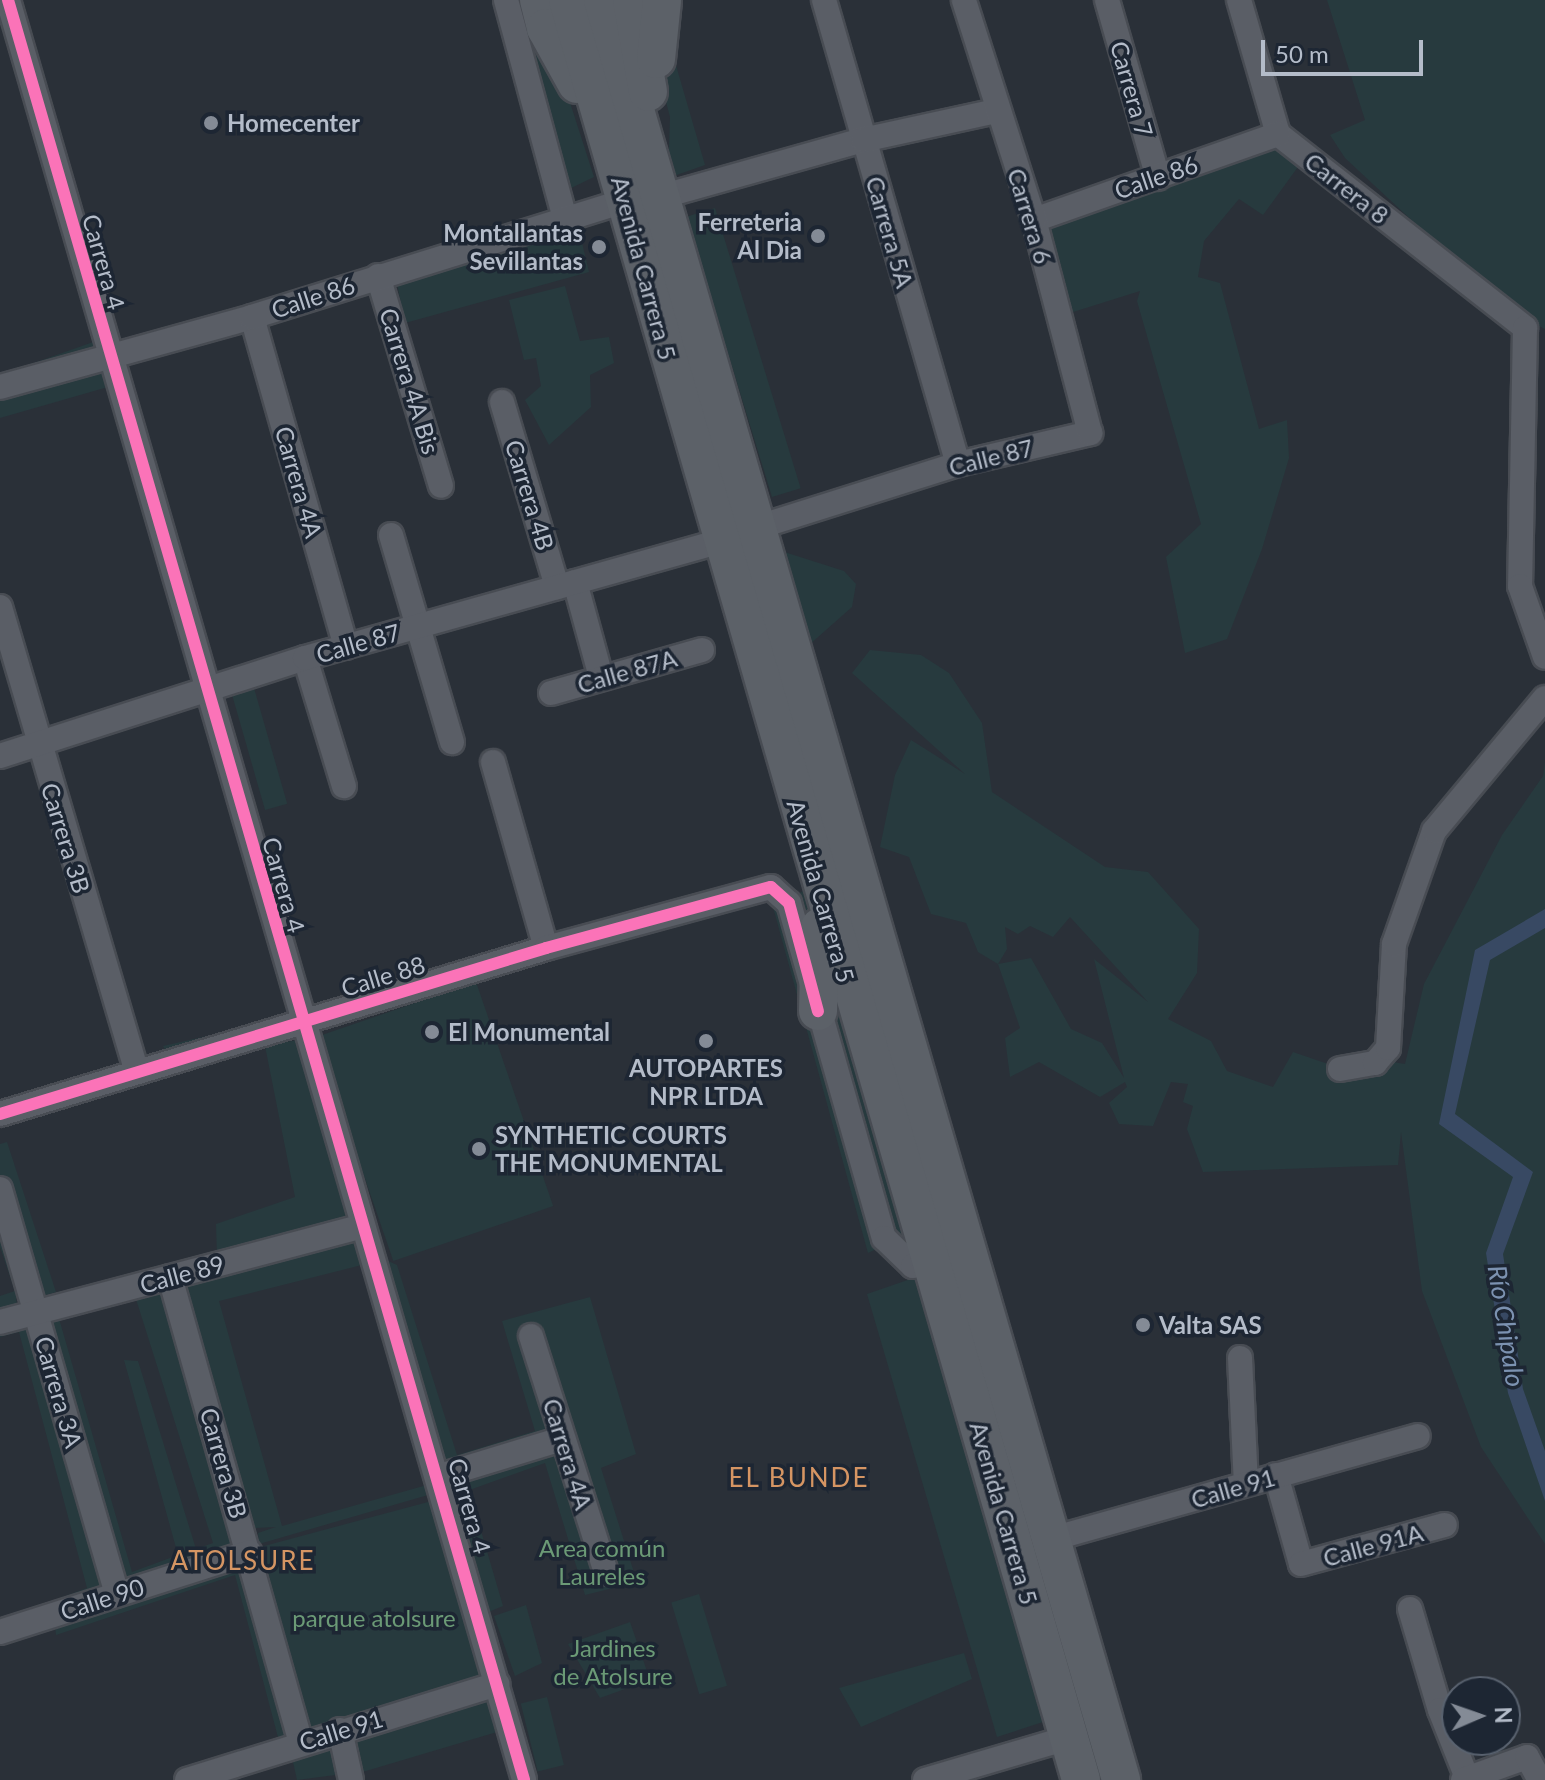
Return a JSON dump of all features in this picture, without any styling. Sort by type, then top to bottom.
[{"type":"main road","points":[[539,0],[546,28],[575,83],[602,117]]},
{"type":"main road","name":"Avenida Carrera 5","points":[[568,0],[602,117],[642,199],[755,528],[1081,1780]]},
{"type":"main road","name":"Avenida Carrera 5","points":[[603,0],[645,146]]},
{"type":"main road","name":"Avenida Carrera 5","points":[[647,1],[648,89],[642,199],[720,541],[821,892],[1048,1540],[1121,1780]]},
{"type":"main road","points":[[818,1011],[821,892]]},
{"type":"street","name":"Carrera 4","points":[[8,0],[302,1025],[440,1476],[524,1780]]},
{"type":"street","points":[[506,0],[565,218]]},
{"type":"street","name":"Carrera 5A","points":[[824,0],[958,464]]},
{"type":"street","name":"Carrera 6","points":[[964,0],[996,111],[1034,220],[1090,433]]},
{"type":"street","name":"Carrera 7","points":[[1107,0],[1158,178]]},
{"type":"street","points":[[1239,0],[1278,134]]},
{"type":"street","name":"Calle 86","points":[[0,387],[108,354],[252,317],[565,218],[863,140],[996,111]]},
{"type":"street","name":"Calle 86","points":[[1034,220],[1278,134]]},
{"type":"street","name":"Carrera 8","points":[[1278,134],[1525,328],[1520,586],[1545,657]]},
{"type":"street","name":"Carrera 4A Bis","points":[[378,276],[441,486]]},
{"type":"street","name":"Carrera 4A","points":[[252,317],[346,647]]},
{"type":"street","name":"Carrera 4B","points":[[502,402],[601,677]]},
{"type":"street","name":"Calle 87","points":[[755,528],[958,464],[1090,433]]},
{"type":"street","points":[[391,535],[452,742]]},
{"type":"street","name":"Calle 87","points":[[0,756],[205,693],[305,658],[720,541]]},
{"type":"street","name":"Carrera 3B","points":[[0,607],[136,1069]]},
{"type":"street","name":"Calle 87A","points":[[551,693],[702,650]]},
{"type":"street","points":[[305,658],[344,786]]},
{"type":"street","points":[[1340,1069],[1375,1063],[1388,1048],[1394,944],[1434,831],[1545,698]]},
{"type":"street","points":[[493,762],[546,948]]},
{"type":"street","name":"Calle 88","points":[[0,1114],[136,1069],[302,1025],[546,948],[771,887],[779,890],[789,903],[818,1011]]},
{"type":"street","points":[[818,1011],[884,1238],[913,1266],[948,1260]]},
{"type":"street","name":"Carrera 3A","points":[[0,1189],[117,1594]]},
{"type":"street","name":"Calle 89","points":[[0,1322],[363,1226]]},
{"type":"street","name":"Carrera 3B","points":[[170,1277],[250,1552],[301,1742]]},
{"type":"street","name":"Carrera 4A","points":[[531,1336],[606,1572]]},
{"type":"street","points":[[1240,1358],[1246,1484]]},
{"type":"street","name":"Calle 91","points":[[1048,1540],[1418,1436]]},
{"type":"street","points":[[440,1476],[562,1439]]},
{"type":"street","name":"Calle 91A","points":[[1276,1475],[1301,1564],[1445,1525]]},
{"type":"street","name":"Calle 90","points":[[0,1632],[250,1552]]},
{"type":"street","points":[[1410,1609],[1440,1710],[1465,1779],[1527,1757],[1540,1780]]},
{"type":"street","name":"Calle 91","points":[[187,1780],[301,1742],[497,1684]]},
{"type":"street","points":[[340,1730],[351,1780]]},
{"type":"street","points":[[925,1780],[1068,1738]]},
{"type":"green space","points":[[515,0],[537,0],[594,177],[565,191]]},
{"type":"green space","points":[[639,0],[657,0],[705,165],[668,178],[670,117]]},
{"type":"green space","points":[[1327,0],[1545,0],[1545,329],[1509,311],[1345,158],[1330,135],[1365,120]]},
{"type":"green space","points":[[1280,141],[1303,160],[1263,215],[1239,199],[1204,241],[1198,277],[1220,283],[1259,429],[1287,420],[1289,458],[1262,549],[1227,639],[1185,653],[1166,557],[1201,524],[1137,301],[1140,291],[1070,313],[1048,222]]},
{"type":"green space","points":[[715,208],[801,488],[772,497],[686,217]]},
{"type":"green space","points":[[577,222],[589,272],[405,323],[396,279]]},
{"type":"green space","points":[[565,286],[580,341],[609,337],[614,363],[590,375],[591,407],[549,445],[525,400],[541,386],[536,358],[524,360],[509,300]]},
{"type":"green space","points":[[96,341],[108,387],[0,418],[0,375]]},
{"type":"green space","points":[[775,549],[844,571],[856,584],[852,607],[800,653]]},
{"type":"green space","points":[[870,650],[921,655],[949,673],[982,723],[992,792],[1105,867],[1148,872],[1199,929],[1197,973],[1168,1019],[1211,1041],[1227,1071],[1273,1087],[1293,1052],[1334,1066],[1374,1059],[1405,1064],[1424,984],[1502,835],[1543,776],[1545,762],[1545,1544],[1481,1447],[1422,1291],[1401,1132],[1398,1165],[1203,1172],[1187,1129],[1193,1106],[1183,1102],[1188,1084],[1171,1082],[1153,1126],[1119,1124],[1109,1103],[1127,1087],[1125,1082],[1100,1097],[1039,1062],[1010,1077],[1005,1038],[1020,1028],[998,964],[978,952],[966,923],[931,914],[909,857],[880,847],[895,775],[911,740],[965,774],[852,673]],"holes":[[[1070,917],[1148,1002],[1094,959],[1124,1078],[1102,1043],[1071,1029],[1031,958],[998,964],[1007,949],[1005,927],[1018,934],[1030,926],[1053,937]]]},
{"type":"green space","points":[[250,674],[287,804],[265,810],[228,680]]},
{"type":"green space","points":[[805,890],[911,1232],[868,1253],[773,907]]},
{"type":"green space","points":[[476,982],[553,1206],[393,1261],[316,1037]]},
{"type":"green space","points":[[260,1024],[265,1045],[306,1039],[350,1216],[217,1257],[216,1224],[295,1197],[265,1046],[177,1070],[163,1046]]},
{"type":"green space","points":[[7,1142],[56,1292],[19,1303],[16,1296],[19,1330],[58,1315],[132,1572],[178,1555],[124,1360],[138,1361],[196,1549],[213,1543],[135,1296],[166,1291],[291,1735],[279,1741],[235,1575],[56,1635],[52,1601],[87,1588],[19,1332],[0,1337],[0,1296],[15,1291],[0,1247],[0,1144]]},
{"type":"green space","name":"Area común Laureles","points":[[355,1236],[360,1248],[397,1265],[457,1455],[535,1431],[502,1321],[590,1297],[636,1454],[601,1468],[637,1582],[585,1595],[545,1463],[461,1493],[453,1464],[425,1475],[362,1265],[219,1301],[282,1526],[434,1483],[435,1493],[259,1544],[258,1533],[276,1527],[253,1528],[184,1285]]},
{"type":"green space","points":[[925,1274],[1043,1722],[997,1737],[867,1294]]},
{"type":"green space","name":"parque atolsure","points":[[443,1498],[492,1682],[300,1734],[251,1550]]},
{"type":"green space","points":[[472,1500],[503,1606],[486,1613],[458,1503]]},
{"type":"green space","points":[[699,1594],[727,1686],[699,1694],[671,1602]]},
{"type":"green space","points":[[526,1605],[542,1663],[515,1676],[494,1616]]},
{"type":"green space","name":"Jardines de Atolsure","points":[[630,1622],[650,1680],[600,1698],[568,1644]]},
{"type":"green space","points":[[964,1653],[972,1679],[861,1727],[839,1688]]},
{"type":"green space","points":[[500,1694],[497,1732],[366,1771],[297,1780],[293,1762]]},
{"type":"green space","points":[[547,1697],[564,1765],[538,1771],[521,1704]]},
{"type":"water","name":"Río Chipalo","points":[[1545,909],[1545,928],[1490,960],[1455,1114],[1533,1172],[1503,1254],[1523,1389],[1545,1451],[1545,1501],[1508,1393],[1486,1253],[1513,1177],[1439,1124],[1475,950]]},
{"type":"cycle path","points":[[8,0],[524,1780]]},
{"type":"cycle path","points":[[0,1114],[546,948],[771,887],[789,903],[818,1011]]},
{"type":"place","name":"Homecenter","points":[[211,123]]},
{"type":"place","name":"Ferreteria Al Dia","points":[[818,236]]},
{"type":"place","name":"Montallantas Sevillantas","points":[[599,247]]},
{"type":"place","name":"El Monumental","points":[[432,1032]]},
{"type":"place","name":"AUTOPARTES NPR LTDA","points":[[706,1041]]},
{"type":"place","name":"SYNTHETIC COURTS THE MONUMENTAL","points":[[479,1149]]},
{"type":"place","name":"Valta SAS","points":[[1143,1325]]},
{"type":"district","name":"EL BUNDE","points":[[799,1478]]},
{"type":"district","name":"ATOLSURE","points":[[243,1561]]}]
